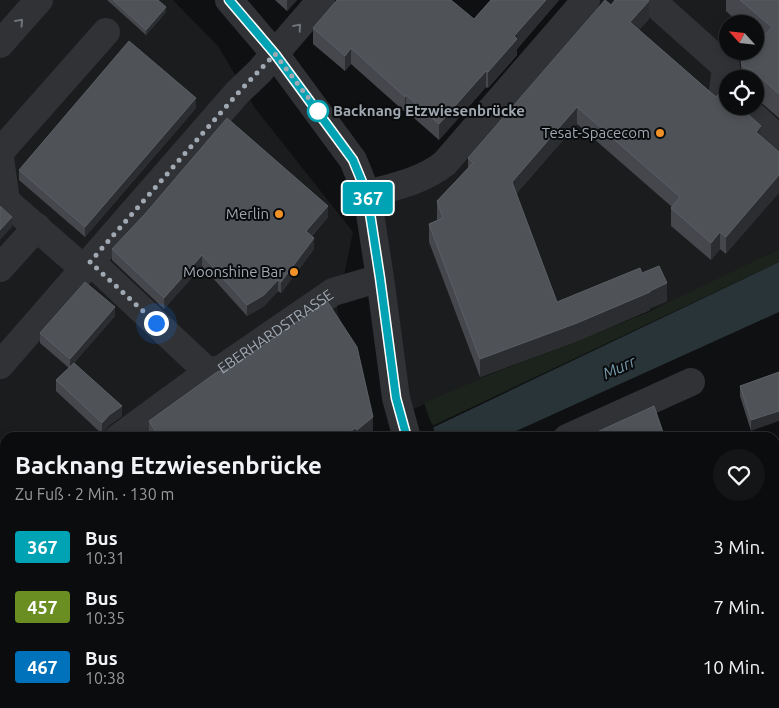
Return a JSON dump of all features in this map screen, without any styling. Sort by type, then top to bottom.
[{"type":"street","points":[[0,44],[39,0]]},
{"type":"street","points":[[229,0],[275,54],[353,160],[367,194],[396,398],[405,432]]},
{"type":"street","points":[[0,365],[321,0]]},
{"type":"street","points":[[367,194],[404,184],[445,164],[586,0]]},
{"type":"street","points":[[651,0],[726,67],[726,70]]},
{"type":"street","points":[[0,152],[106,32]]},
{"type":"street","points":[[752,115],[779,139]]},
{"type":"street","name":"EBERHARDSTRASSE","points":[[0,158],[6,201],[87,265],[208,372],[221,369],[333,292],[380,278]]},
{"type":"street","points":[[0,268],[37,227]]},
{"type":"street","points":[[126,432],[208,372]]},
{"type":"street","points":[[580,432],[691,382]]},
{"type":"shaded area","points":[[0,0],[173,0],[218,46],[255,108],[353,232],[337,309],[374,432],[0,432]]},
{"type":"shaded area","points":[[586,0],[779,0],[779,249],[677,300],[481,378],[403,414],[377,217]]},
{"type":"shaded area","points":[[779,249],[779,262],[432,426],[424,403],[481,378],[651,311]]},
{"type":"water","name":"Murr","points":[[779,262],[779,312],[514,432],[424,432]]},
{"type":"pier","points":[[432,423],[434,432],[415,432]]},
{"type":"building","points":[[113,0],[158,0],[166,7],[146,30]]},
{"type":"building","points":[[337,0],[451,0],[474,19],[491,0],[546,0],[514,36],[517,39],[439,124],[406,95],[405,97],[351,48],[345,56],[313,28]]},
{"type":"building","points":[[605,0],[611,5],[615,0],[647,0],[649,1],[630,22],[716,97],[719,94],[719,115],[749,115],[761,126],[756,132],[779,152],[779,175],[726,237],[720,232],[711,243],[671,208],[680,197],[577,107],[512,182],[557,302],[640,268],[642,273],[659,266],[667,283],[577,323],[480,359],[429,224],[443,218],[437,201],[473,163],[468,158]]},
{"type":"building","points":[[740,0],[779,0],[779,94],[764,81],[764,70],[752,70],[743,67],[741,62],[743,60],[764,60],[764,36],[772,27],[764,20],[764,15],[758,15]]},
{"type":"building","points":[[129,41],[196,98],[85,227],[19,170]]},
{"type":"building","points":[[227,118],[328,206],[306,231],[314,238],[281,282],[278,280],[264,295],[247,305],[202,255],[164,298],[112,249],[145,214]]},
{"type":"building","points":[[0,206],[12,217],[0,230]]},
{"type":"building","points":[[85,282],[115,307],[70,359],[40,333]]},
{"type":"building","points":[[327,301],[357,347],[373,417],[357,430],[356,428],[349,432],[156,432],[149,421],[217,372],[230,368]]},
{"type":"building","points":[[74,363],[122,406],[109,415],[102,423],[56,380]]},
{"type":"building","points":[[779,372],[779,411],[751,420],[740,386]]},
{"type":"building","points":[[654,406],[663,432],[597,432]]},
{"type":"bus line","name":"367","points":[[229,0],[275,54],[353,160],[367,194],[396,398],[405,432]]},
{"type":"place","name":"Backnang Etzwiesenbrücke","points":[[318,111]]},
{"type":"place","name":"Tesat-Spacecom","points":[[660,133]]},
{"type":"place","name":"Merlin","points":[[279,214]]},
{"type":"place","name":"Moonshine Bar","points":[[294,272]]},
{"type":"route","points":[[156,323],[90,262],[238,93],[275,54],[318,111]]}]
